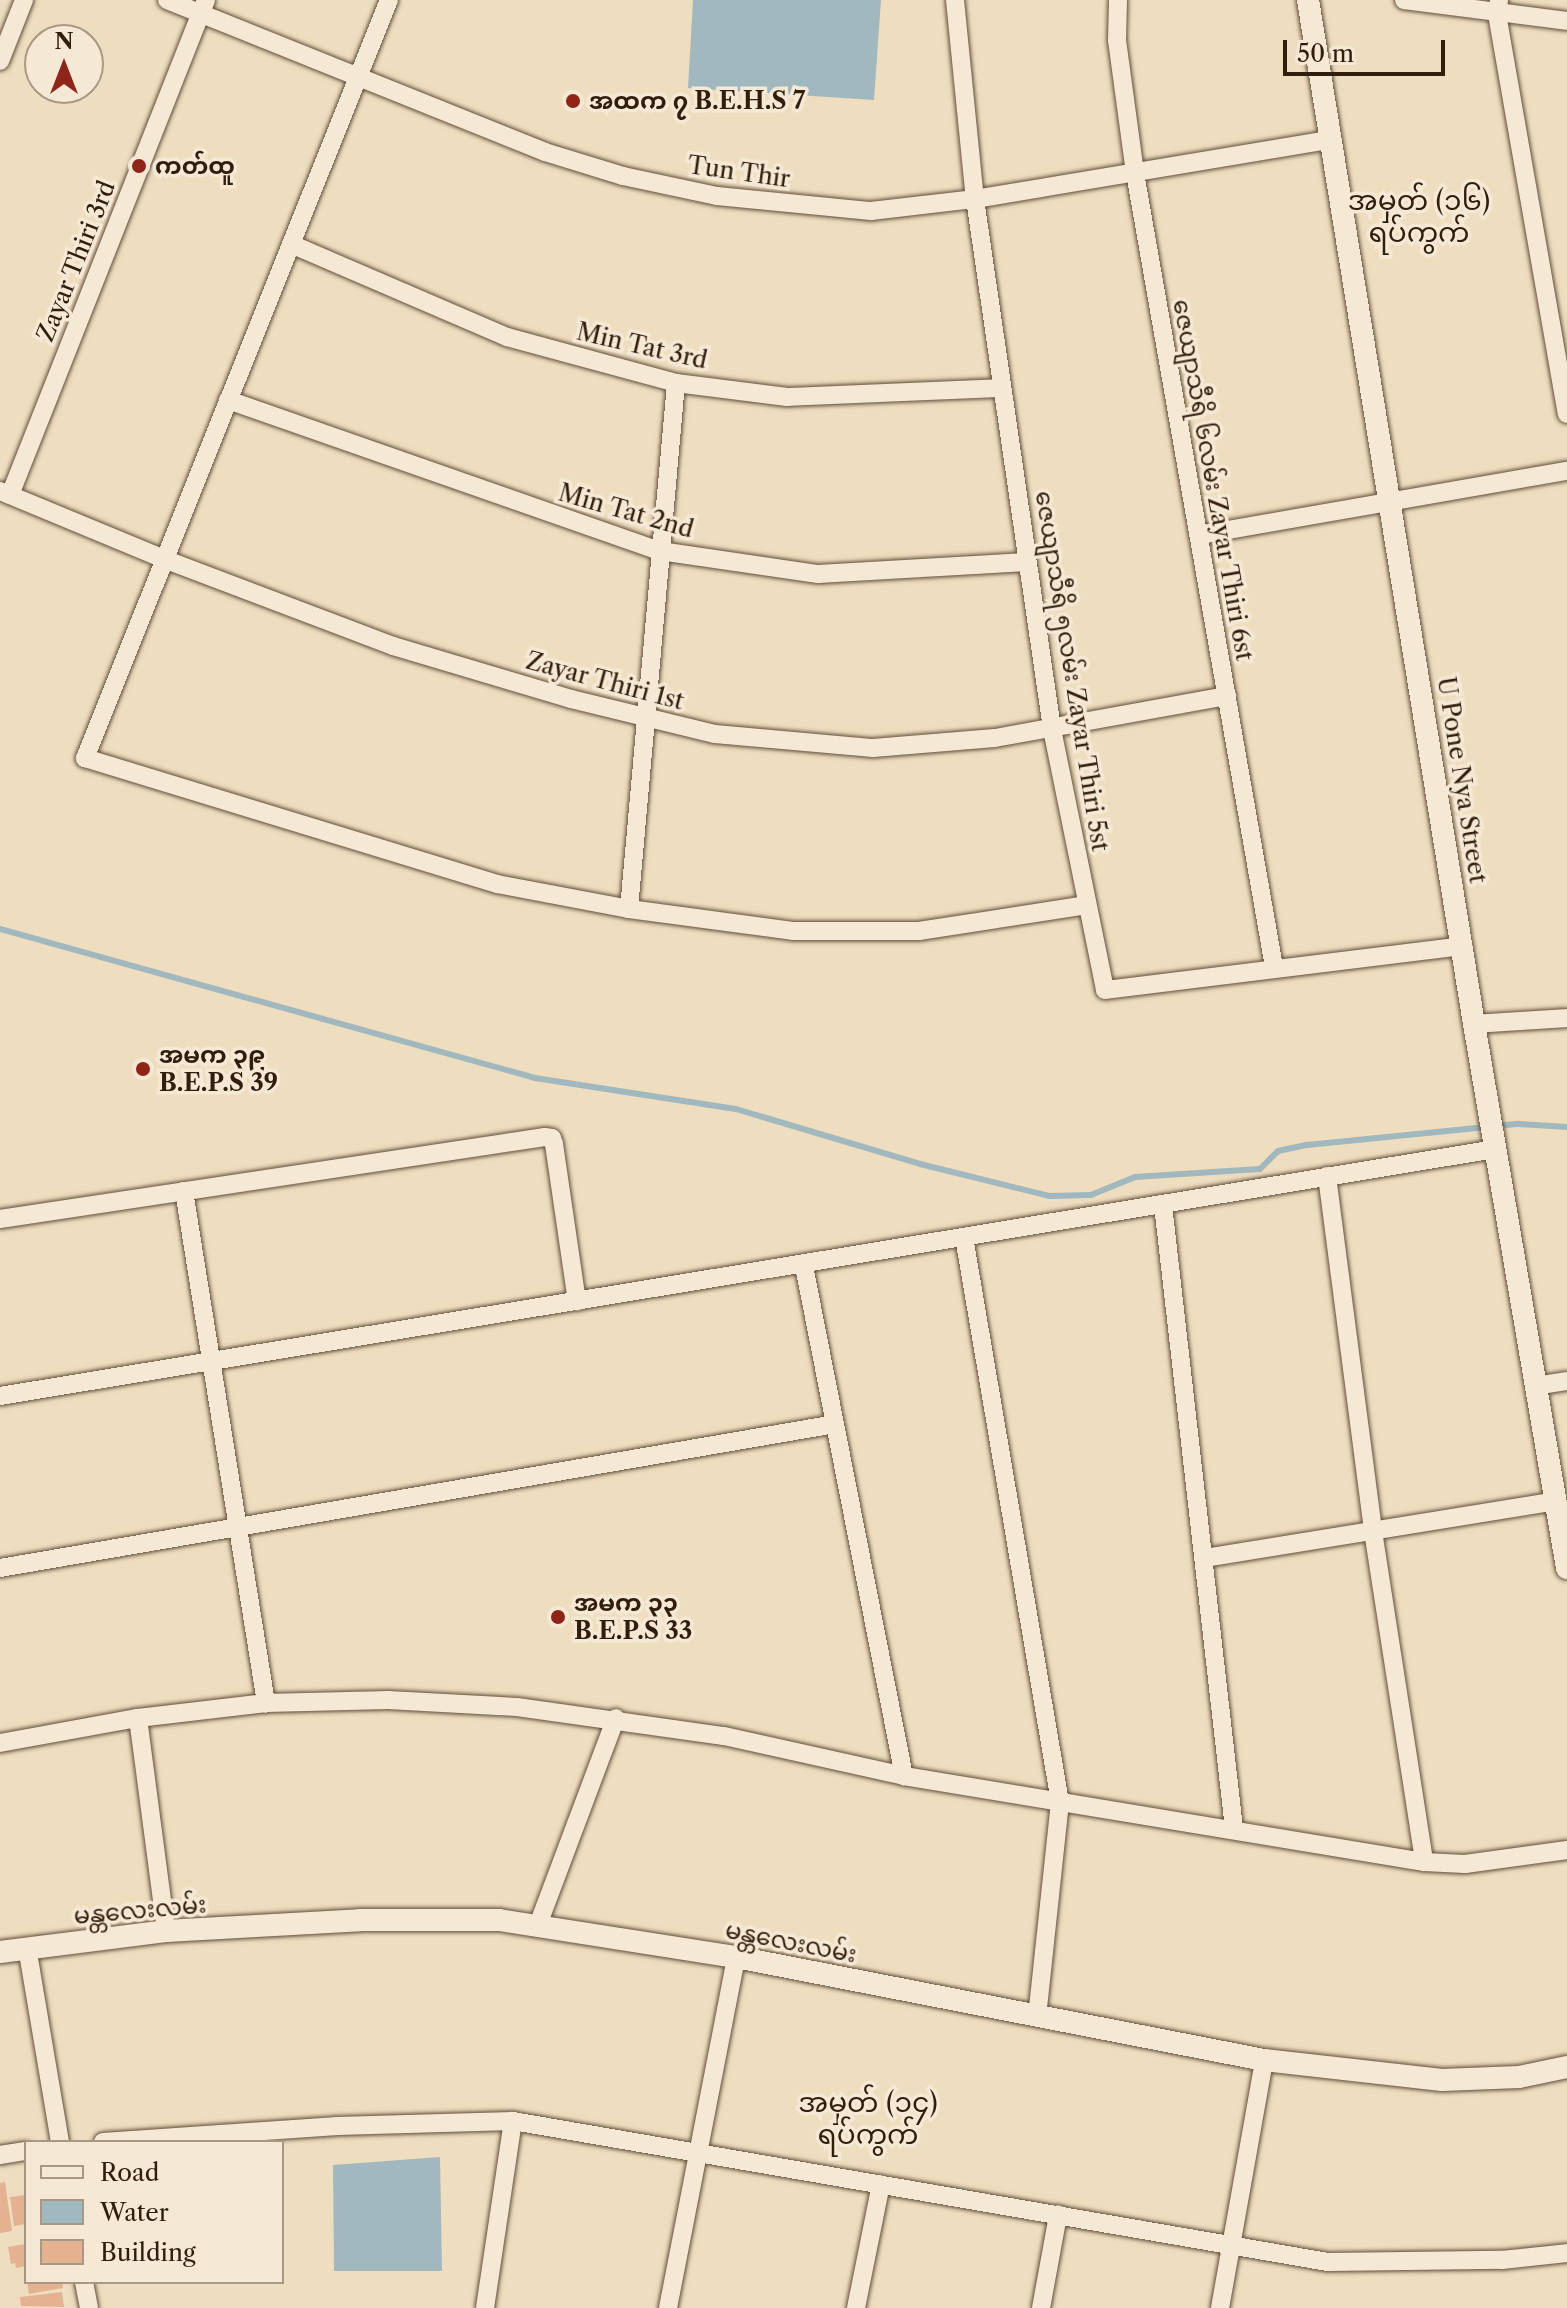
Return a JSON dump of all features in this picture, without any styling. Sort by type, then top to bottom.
[{"type":"street","points":[[0,61],[24,0]]},
{"type":"street","name":"Tun Thir","points":[[167,0],[203,7],[358,77],[545,152],[623,176],[717,196],[871,211],[975,199],[1332,139]]},
{"type":"street","points":[[389,0],[85,758],[497,884],[629,909],[793,931],[919,931],[1087,905]]},
{"type":"street","name":"ဇေယျာသီရိ ၅လမ်း Zayar Thiri 5st","points":[[955,0],[975,199],[1052,729],[1105,990],[1463,946]]},
{"type":"street","name":"ဇေယျာသီရိ ၆လမ်း Zayar Thiri 6st","points":[[1118,0],[1117,40],[1135,173],[1274,967]]},
{"type":"street","name":"U Pone Nya Street","points":[[1308,0],[1474,1024],[1567,1568]]},
{"type":"street","points":[[1404,0],[1498,7],[1567,21]]},
{"type":"street","name":"Zayar Thiri 3rd","points":[[5,493],[203,7]]},
{"type":"street","points":[[1498,7],[1567,414]]},
{"type":"street","name":"Min Tat 3rd","points":[[291,244],[507,337],[676,383],[787,397],[1002,388]]},
{"type":"street","points":[[629,909],[676,383]]},
{"type":"street","name":"Min Tat 2nd","points":[[228,400],[660,551],[818,574],[1027,562]]},
{"type":"street","points":[[1199,535],[1567,471]]},
{"type":"street","name":"Zayar Thiri 1st","points":[[5,493],[164,559],[393,646],[571,699],[715,734],[873,748],[1052,729],[1227,696]]},
{"type":"street","points":[[1474,1024],[1567,1018]]},
{"type":"street","points":[[0,1219],[552,1138],[577,1301]]},
{"type":"street","points":[[0,1396],[804,1266],[1495,1149]]},
{"type":"street","points":[[1327,1176],[1373,1531],[1424,1862]]},
{"type":"street","points":[[184,1191],[266,1703]]},
{"type":"street","points":[[1163,1205],[1234,1828]]},
{"type":"street","points":[[964,1237],[1060,1802],[1037,2017]]},
{"type":"street","points":[[804,1266],[904,1776]]},
{"type":"street","points":[[1535,1386],[1567,1381]]},
{"type":"street","points":[[0,1568],[835,1424]]},
{"type":"street","points":[[1205,1558],[1556,1501]]},
{"type":"street","points":[[0,1743],[138,1718],[266,1703],[388,1700],[517,1707],[616,1718],[724,1736],[904,1776],[1234,1828],[1424,1862],[1465,1864],[1567,1850]]},
{"type":"street","points":[[138,1718],[166,1931]]},
{"type":"street","points":[[538,1925],[616,1718]]},
{"type":"street","name":"မန္တလေးလမ်း","points":[[0,1952],[166,1931],[360,1920],[499,1920],[736,1957],[1264,2060],[1442,2080],[1519,2077],[1567,2067]]},
{"type":"street","points":[[27,1947],[60,2140]]},
{"type":"street","points":[[668,2308],[736,1957]]},
{"type":"street","points":[[1220,2308],[1264,2060]]},
{"type":"street","points":[[485,2308],[513,2121]]},
{"type":"street","points":[[132,2140],[337,2126],[513,2121],[1328,2262],[1502,2260],[1567,2253]]},
{"type":"street","points":[[0,2155],[24,2151]]},
{"type":"street","points":[[856,2308],[881,2184]]},
{"type":"street","points":[[1041,2308],[1058,2215]]},
{"type":"street","points":[[84,2284],[89,2308]]},
{"type":"water","points":[[693,0],[881,0],[874,100],[688,88]]},
{"type":"water","points":[[440,2157],[442,2271],[334,2271],[333,2165]]},
{"type":"building","points":[[5,2182],[12,2231],[0,2233],[0,2183]]},
{"type":"building","points":[[24,2195],[24,2224],[14,2226],[10,2197]]},
{"type":"building","points":[[24,2244],[24,2266],[16,2268],[15,2263],[11,2264],[8,2247]]},
{"type":"building","points":[[27,2284],[62,2284],[63,2288],[29,2294]]},
{"type":"building","points":[[62,2292],[64,2307],[21,2306],[20,2297]]},
{"type":"waterway","points":[[0,929],[535,1078],[736,1109],[920,1164],[1049,1196],[1091,1195],[1135,1177],[1260,1169],[1278,1151],[1307,1145],[1519,1124],[1567,1127]]},
{"type":"place","name":"အထက ၇ B.E.H.S 7","points":[[573,101]]},
{"type":"place","name":"ကတ်ထူ","points":[[139,166]]},
{"type":"place","name":"အမက ၃၉ B.E.P.S 39","points":[[143,1069]]},
{"type":"place","name":"အမက ၃၃ B.E.P.S 33","points":[[558,1617]]},
{"type":"district","name":"အမှတ် (၁၆) ရပ်ကွက်","points":[[1419,216]]},
{"type":"district","name":"အမှတ် (၁၄) ရပ်ကွက်","points":[[868,2118]]}]
